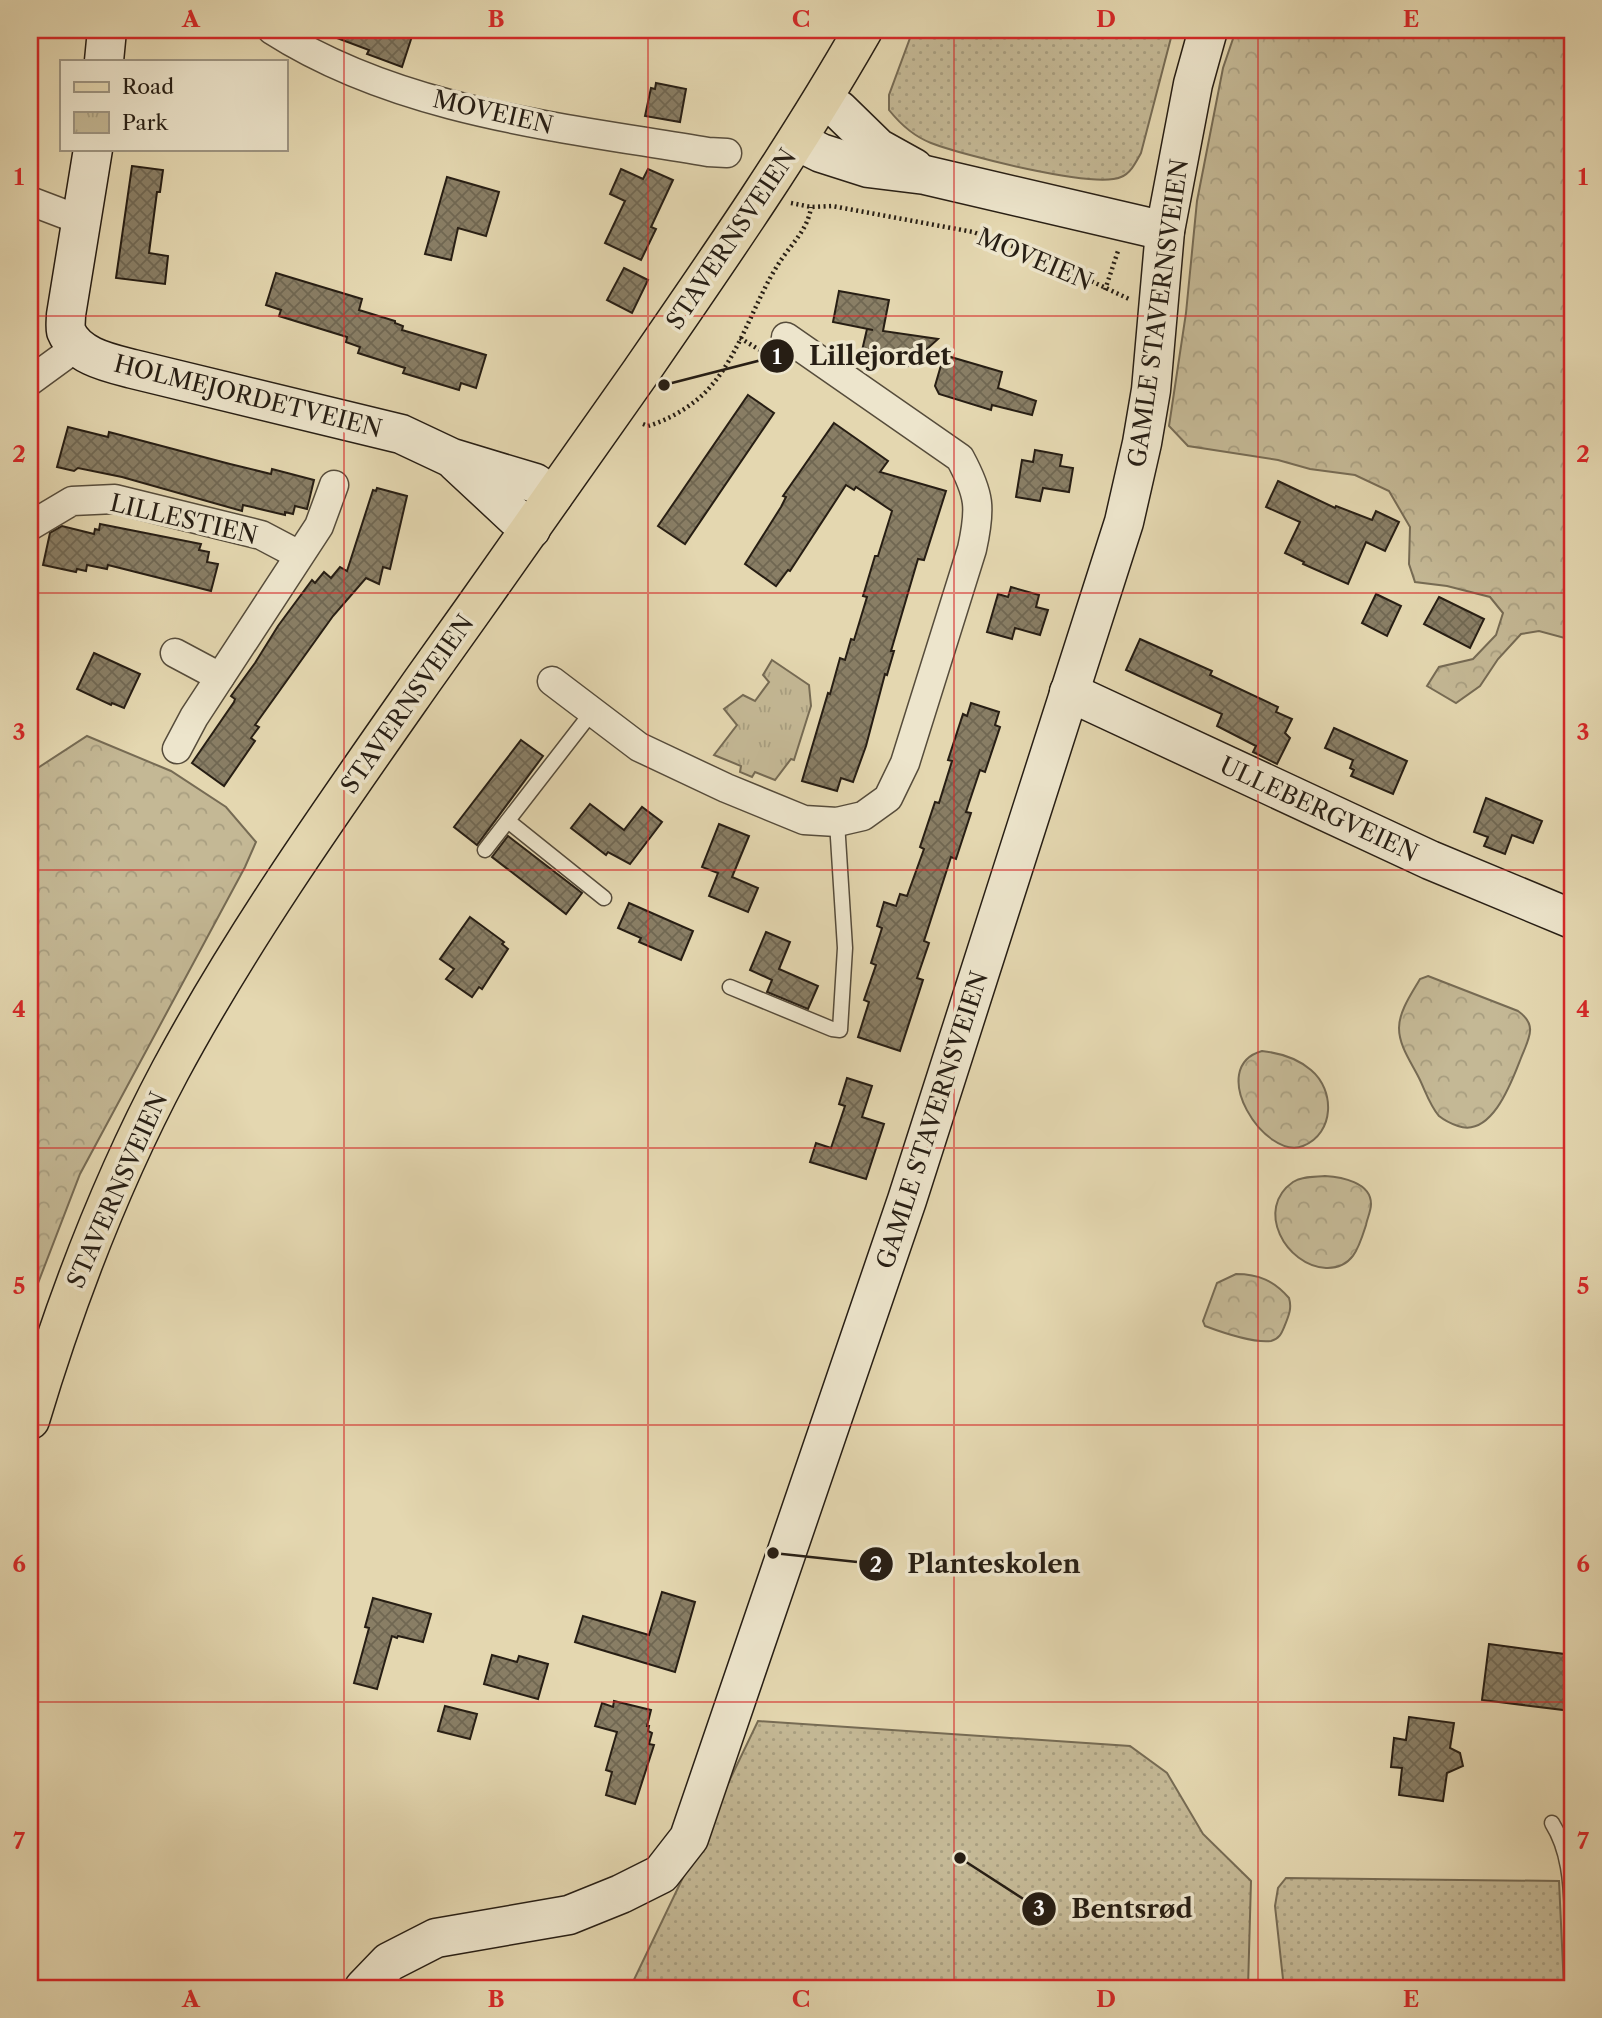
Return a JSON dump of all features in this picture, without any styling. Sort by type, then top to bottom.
[{"type":"main road","name":"STAVERNSVEIEN","points":[[30,1420],[61,1321],[116,1183],[170,1071],[252,932],[328,816],[751,212],[863,30]]},
{"type":"street","points":[[104,60],[107,30]]},
{"type":"street","name":"MOVEIEN","points":[[272,30],[295,44],[362,75],[452,106],[708,152],[727,153]]},
{"type":"street","name":"GAMLE STAVERNSVEIEN","points":[[364,1988],[389,1962],[436,1938],[569,1915],[621,1894],[661,1874],[689,1838],[904,1210],[1127,509],[1151,390],[1165,231],[1193,84],[1208,30]]},
{"type":"street","points":[[822,100],[839,110],[878,148],[925,174]]},
{"type":"street","points":[[797,141],[821,153],[868,169],[925,174],[1165,231]]},
{"type":"street","points":[[30,381],[78,346],[66,331],[66,314],[93,150]]},
{"type":"street","points":[[30,201],[80,220]]},
{"type":"street","points":[[552,681],[639,747],[726,788],[804,820],[837,822],[863,816],[888,798],[905,764],[972,549],[979,519],[975,486],[960,458],[786,337]]},
{"type":"street","name":"HOLMEJORDETVEIEN","points":[[78,346],[97,359],[133,369],[401,434],[452,458],[535,483],[553,496]]},
{"type":"street","name":"HOLMEJORDETVEIEN","points":[[452,458],[531,529]]},
{"type":"street","points":[[177,749],[194,717],[319,526],[334,485]]},
{"type":"street","name":"LILLESTIEN","points":[[30,526],[72,501],[115,499],[261,536],[299,555]]},
{"type":"street","points":[[175,653],[220,677]]},
{"type":"street","name":"ULLEBERGVEIEN","points":[[1069,692],[1430,860],[1572,919]]},
{"type":"lane","points":[[485,850],[592,712]]},
{"type":"lane","points":[[508,821],[604,898]]},
{"type":"lane","points":[[730,987],[840,1030],[845,948],[837,822]]},
{"type":"lane","points":[[1552,1823],[1559,1834],[1567,1863],[1572,1914]]},
{"type":"path","name":"MOVEIEN","points":[[783,199],[811,208],[832,206],[974,232],[1034,254],[1105,290],[1138,303],[1160,307]]},
{"type":"path","points":[[643,424],[648,426],[660,422],[697,401],[713,385],[780,262],[807,224],[811,208]]},
{"type":"path","points":[[1105,290],[1120,245]]},
{"type":"green space","points":[[913,30],[1173,30],[1141,153],[1128,173],[1106,179],[1057,175],[998,162],[931,143],[908,130],[889,110],[889,95]]},
{"type":"green space","points":[[1236,30],[1572,30],[1572,640],[1539,631],[1521,634],[1498,659],[1480,686],[1456,703],[1427,686],[1439,667],[1473,659],[1496,635],[1503,613],[1490,597],[1447,586],[1415,582],[1409,564],[1410,527],[1389,491],[1355,475],[1188,446],[1169,426],[1186,313],[1197,201],[1223,68]]},
{"type":"green space","points":[[772,660],[809,685],[811,706],[794,760],[791,759],[775,780],[755,772],[752,777],[740,772],[741,766],[714,755],[737,725],[724,709],[743,695],[755,701],[769,682],[763,675]]},
{"type":"green space","points":[[87,736],[171,771],[226,807],[256,842],[80,1174],[30,1304],[30,773]]},
{"type":"green space","points":[[1428,976],[1518,1011],[1528,1021],[1530,1032],[1527,1044],[1512,1080],[1499,1105],[1481,1124],[1470,1127],[1456,1125],[1439,1116],[1430,1103],[1401,1041],[1399,1028],[1404,1009],[1420,979]]},
{"type":"green space","points":[[1262,1051],[1300,1062],[1319,1078],[1324,1088],[1328,1111],[1326,1122],[1314,1140],[1303,1146],[1288,1147],[1273,1140],[1258,1127],[1247,1110],[1240,1092],[1239,1075],[1246,1060]]},
{"type":"green space","points":[[1325,1176],[1347,1179],[1361,1186],[1370,1197],[1371,1204],[1354,1255],[1343,1265],[1326,1268],[1311,1265],[1298,1258],[1280,1234],[1276,1221],[1276,1207],[1282,1193],[1293,1182]]},
{"type":"green space","points":[[1236,1274],[1252,1275],[1266,1280],[1289,1298],[1289,1315],[1277,1339],[1256,1340],[1205,1326],[1203,1321],[1217,1283]]},
{"type":"green space","points":[[758,1721],[1130,1746],[1167,1773],[1203,1834],[1251,1881],[1248,1988],[630,1988]]},
{"type":"green space","points":[[1286,1878],[1559,1881],[1564,1988],[1284,1988],[1275,1906],[1278,1888]]},
{"type":"building","points":[[321,30],[414,30],[402,67],[367,54],[369,50]]},
{"type":"building","points":[[656,83],[686,89],[680,122],[645,116],[651,88],[655,89]]},
{"type":"building","points":[[132,166],[163,170],[160,192],[157,192],[149,253],[168,256],[165,284],[116,278]]},
{"type":"building","points":[[621,169],[643,179],[648,169],[673,180],[651,227],[656,229],[641,260],[605,243],[625,201],[610,194]]},
{"type":"building","points":[[447,177],[499,192],[486,236],[458,228],[451,260],[425,254]]},
{"type":"building","points":[[624,268],[648,280],[632,313],[607,300]]},
{"type":"building","points":[[276,273],[362,299],[359,310],[395,321],[403,326],[402,330],[486,355],[476,388],[461,383],[459,390],[403,373],[405,368],[358,353],[360,347],[346,342],[347,337],[279,316],[281,310],[266,305]]},
{"type":"building","points":[[839,291],[889,300],[883,331],[938,339],[907,367],[861,355],[867,329],[873,330],[833,322]]},
{"type":"building","points":[[944,355],[1002,372],[998,388],[1036,401],[1032,415],[992,405],[991,410],[939,394],[935,386]]},
{"type":"building","points":[[748,395],[774,413],[685,544],[658,526]]},
{"type":"building","points":[[834,423],[888,461],[880,472],[946,491],[924,560],[918,559],[891,651],[894,651],[853,782],[841,778],[837,791],[802,781],[840,658],[845,660],[851,639],[854,640],[867,597],[863,596],[892,511],[856,487],[854,490],[846,485],[790,571],[788,570],[776,586],[745,564],[781,507],[786,497],[783,496]]},
{"type":"building","points":[[68,427],[108,437],[109,432],[271,474],[272,469],[314,480],[307,509],[295,506],[293,514],[285,512],[285,515],[243,505],[242,511],[122,477],[78,468],[74,471],[57,467]]},
{"type":"building","points":[[1035,450],[1062,455],[1060,466],[1073,468],[1069,492],[1043,488],[1040,501],[1016,497],[1022,460],[1033,462]]},
{"type":"building","points":[[1278,481],[1335,508],[1336,506],[1372,520],[1376,511],[1399,522],[1385,551],[1366,542],[1348,584],[1285,553],[1300,522],[1266,507]]},
{"type":"building","points":[[377,488],[407,496],[390,569],[383,567],[379,584],[366,578],[333,616],[255,725],[259,727],[251,738],[255,741],[224,786],[192,763],[234,702],[235,699],[231,696],[312,580],[315,583],[324,572],[331,578],[340,567],[347,571],[373,490],[376,491]]},
{"type":"building","points":[[100,524],[201,544],[199,550],[209,552],[207,562],[218,564],[211,591],[108,565],[107,569],[87,565],[86,571],[77,569],[76,572],[43,565],[50,533],[62,526],[94,534],[95,529],[99,530]]},
{"type":"building","points":[[1011,587],[1039,595],[1036,607],[1048,610],[1040,635],[1015,628],[1012,639],[987,632],[998,594],[1008,597]]},
{"type":"building","points":[[1376,594],[1401,606],[1387,636],[1362,623]]},
{"type":"building","points":[[1439,597],[1484,619],[1470,648],[1424,624]]},
{"type":"building","points":[[1140,639],[1212,671],[1210,675],[1278,707],[1276,712],[1292,719],[1285,733],[1290,738],[1277,764],[1253,752],[1256,746],[1217,726],[1222,714],[1126,670]]},
{"type":"building","points":[[94,653],[140,674],[124,708],[77,689]]},
{"type":"building","points":[[971,703],[999,712],[995,725],[1000,727],[985,772],[980,770],[966,812],[971,813],[956,859],[951,857],[924,941],[929,943],[917,978],[923,980],[900,1051],[858,1037],[869,1002],[864,1000],[876,965],[871,963],[882,928],[877,926],[884,902],[896,906],[900,894],[907,896],[924,849],[920,847],[935,802],[939,803],[952,761],[948,760],[963,714],[967,716]]},
{"type":"building","points":[[1334,728],[1407,761],[1393,794],[1351,776],[1354,770],[1350,768],[1353,760],[1325,748]]},
{"type":"building","points":[[521,740],[543,756],[477,845],[454,827]]},
{"type":"building","points":[[1486,798],[1542,821],[1533,843],[1512,835],[1505,854],[1484,846],[1488,837],[1474,832]]},
{"type":"building","points":[[590,804],[624,830],[642,807],[662,822],[630,864],[608,852],[606,855],[571,828]]},
{"type":"building","points":[[719,824],[749,836],[732,877],[758,888],[748,912],[709,896],[718,873],[702,867]]},
{"type":"building","points":[[508,836],[582,893],[566,914],[492,857]]},
{"type":"building","points":[[629,903],[693,931],[681,960],[639,942],[641,938],[618,928]]},
{"type":"building","points":[[470,917],[504,942],[502,944],[508,949],[482,989],[479,987],[472,997],[446,979],[454,969],[440,959]]},
{"type":"building","points":[[766,932],[790,942],[779,969],[818,986],[808,1009],[767,992],[772,980],[750,970]]},
{"type":"building","points":[[847,1078],[872,1086],[862,1117],[884,1124],[866,1179],[810,1162],[816,1143],[831,1148],[845,1106],[839,1104]]},
{"type":"building","points":[[662,1592],[695,1602],[675,1672],[575,1642],[583,1616],[649,1635]]},
{"type":"building","points":[[373,1598],[431,1614],[423,1642],[392,1636],[377,1689],[354,1683],[369,1628],[365,1627]]},
{"type":"building","points":[[1489,1644],[1572,1655],[1572,1711],[1482,1700]]},
{"type":"building","points":[[492,1655],[517,1662],[519,1656],[548,1664],[538,1699],[484,1684]]},
{"type":"building","points":[[614,1701],[651,1710],[647,1726],[652,1733],[649,1744],[654,1745],[635,1804],[606,1795],[612,1772],[606,1770],[617,1732],[595,1726],[602,1703],[613,1707]]},
{"type":"building","points":[[445,1706],[477,1714],[470,1739],[438,1731]]},
{"type":"building","points":[[1409,1717],[1454,1723],[1450,1748],[1460,1753],[1463,1766],[1447,1773],[1443,1801],[1399,1795],[1402,1768],[1391,1767],[1394,1738],[1406,1740]]},
{"type":"place","name":"Lillejordet","points":[[664,385]]},
{"type":"place","name":"Planteskolen","points":[[773,1553]]},
{"type":"place","name":"Bentsrød","points":[[960,1858]]}]
